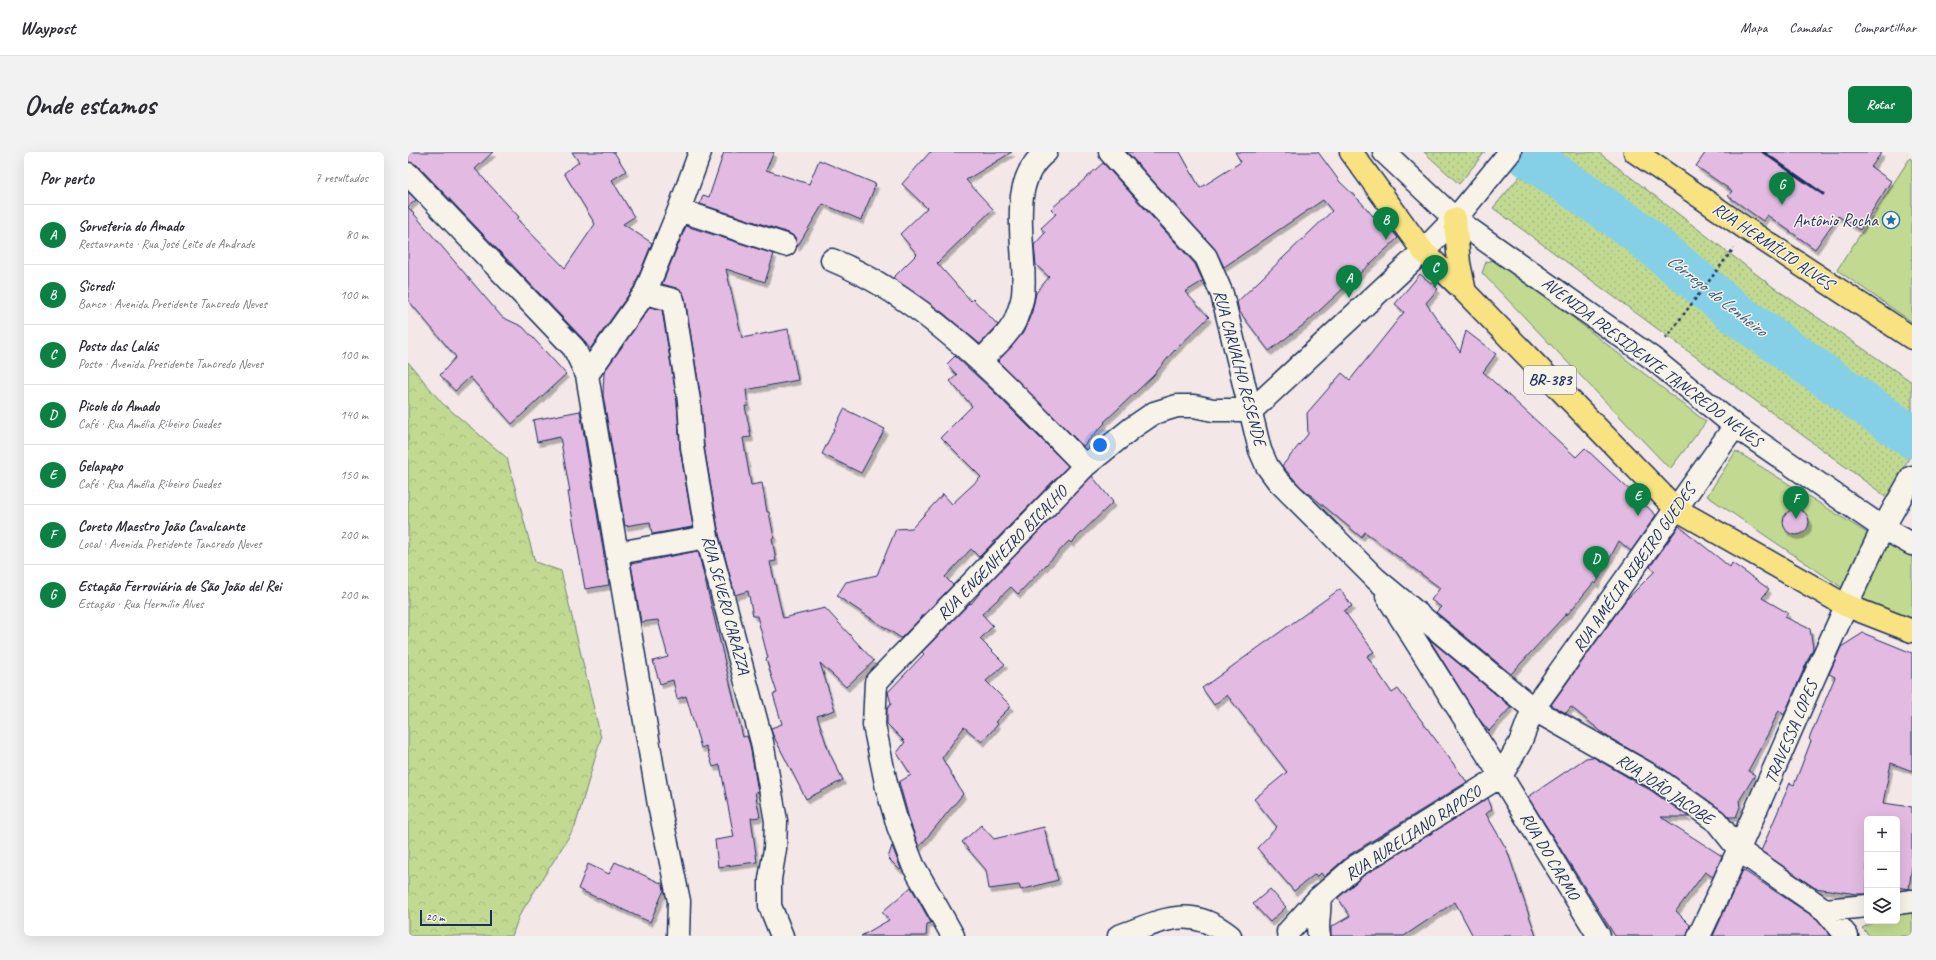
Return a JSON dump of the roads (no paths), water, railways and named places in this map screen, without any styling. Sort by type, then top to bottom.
[{"type":"highway","name":"BR-383","points":[[1351,152],[1423,251],[1465,292],[1676,509],[1845,604],[1912,630]]},
{"type":"highway","name":"RUA HERMÍLIO ALVES","points":[[1635,152],[1748,230],[1912,338]]},
{"type":"highway","points":[[1458,216],[1459,263],[1465,292]]},
{"type":"street","points":[[587,375],[645,293],[679,210],[700,152]]},
{"type":"street","points":[[981,360],[1010,329],[1021,304],[1023,283],[1022,194],[1031,168],[1036,160],[1046,152]]},
{"type":"street","name":"RUA CARVALHO RESENDE","points":[[1110,152],[1206,257],[1212,267],[1222,294],[1252,410],[1260,450],[1270,471],[1376,579]]},
{"type":"street","name":"AVENIDA PRESIDENTE TANCREDO NEVES","points":[[1384,152],[1458,216],[1652,358],[1735,426],[1887,521],[1912,544]]},
{"type":"street","points":[[1252,410],[1423,251],[1458,216],[1510,152]]},
{"type":"street","points":[[408,174],[574,348],[587,375],[659,804],[679,901],[678,936]]},
{"type":"street","points":[[679,210],[785,245]]},
{"type":"street","points":[[832,260],[871,279],[906,301],[981,360],[1085,466]]},
{"type":"street","name":"RUA SEVERO CARAZZA","points":[[645,293],[673,300],[689,401],[692,447],[707,537],[762,742],[776,821],[775,849],[770,879],[770,906],[782,936]]},
{"type":"street","name":"RUA ENGENHEIRO BICALHO","points":[[953,936],[913,865],[898,826],[887,788],[874,725],[876,682],[1085,466],[1132,428],[1154,413],[1168,408],[1187,406],[1213,410],[1252,410]]},
{"type":"street","name":"RUA AMÉLIA RIBEIRO GUEDES","points":[[1501,776],[1520,743],[1533,709],[1735,426]]},
{"type":"street","name":"TRAVESSA LOPES","points":[[1699,936],[1740,851],[1845,604],[1887,521],[1912,477]]},
{"type":"street","points":[[618,553],[707,537]]},
{"type":"street","name":"RUA JOÃO JACOBE","points":[[1376,579],[1533,709],[1657,779],[1716,821],[1740,851],[1825,910],[1847,936]]},
{"type":"street","name":"RUA DO CARMO","points":[[1376,579],[1501,776],[1599,936]]},
{"type":"street","name":"RUA AURELIANO RAPOSO","points":[[1288,932],[1319,898],[1356,866],[1501,776]]},
{"type":"street","points":[[1319,898],[1319,936]]},
{"type":"street","points":[[1900,903],[1912,901]]},
{"type":"street","points":[[1825,910],[1864,906]]},
{"type":"street","points":[[1119,936],[1171,918],[1186,916],[1208,921],[1230,936]]},
{"type":"waterway","name":"Córrego do Lenheiro","points":[[1522,152],[1634,229],[1738,315],[1912,437]]},
{"type":"railway","points":[[1763,152],[1823,194]]},
{"type":"place","name":"Estação Ferroviária de São João del Rei","points":[[1782,205]]},
{"type":"place","name":"Antônio Rocha","points":[[1891,220]]},
{"type":"place","name":"Sicredi","points":[[1386,240]]},
{"type":"place","name":"Posto das Lalás","points":[[1435,288]]},
{"type":"place","name":"Sorveteria do Amado","points":[[1349,298]]},
{"type":"place","name":"Gelapapo","points":[[1638,516]]},
{"type":"place","name":"Coreto Maestro João Cavalcante","points":[[1796,519]]},
{"type":"place","name":"Picole do Amado","points":[[1596,579]]}]
